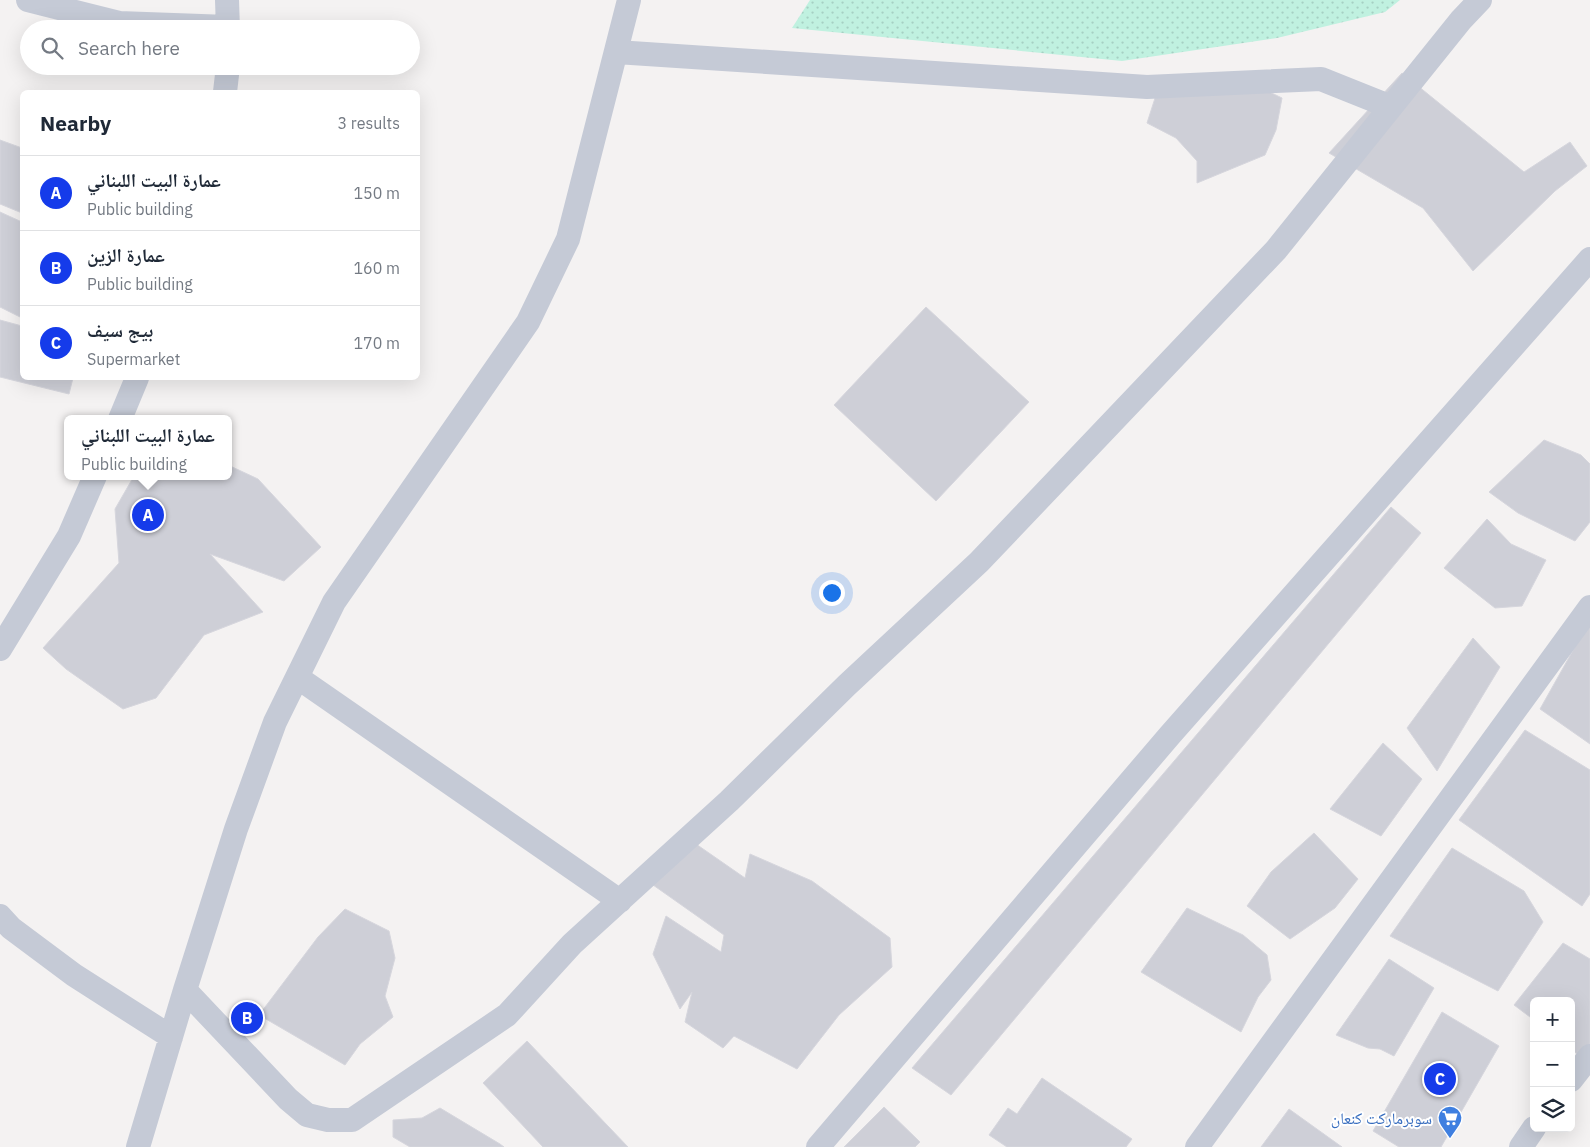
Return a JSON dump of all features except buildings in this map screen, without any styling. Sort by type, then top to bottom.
[{"type":"street","points":[[28,0],[107,20]]},
{"type":"street","points":[[227,0],[228,20]]},
{"type":"street","points":[[138,1147],[236,829],[275,722],[334,602],[528,322],[568,239],[629,0]]},
{"type":"street","points":[[185,990],[288,1099],[307,1115],[328,1120],[352,1120],[507,1015],[572,944],[729,801],[847,685],[978,562],[1276,250],[1461,20],[1480,0]]},
{"type":"street","points":[[616,52],[1147,87],[1322,79],[1391,107]]},
{"type":"street","points":[[225,90],[227,75]]},
{"type":"street","points":[[818,1147],[1170,736],[1590,259]]},
{"type":"street","points":[[122,415],[136,380]]},
{"type":"street","points":[[0,650],[69,536],[93,480]]},
{"type":"street","points":[[1197,1147],[1590,607]]},
{"type":"street","points":[[297,677],[620,901]]},
{"type":"street","points":[[0,916],[11,928],[74,975],[171,1037]]},
{"type":"street","points":[[1575,1075],[1590,1056]]},
{"type":"street","points":[[1521,1147],[1531,1132]]},
{"type":"green space","points":[[810,0],[1400,0],[1385,12],[1277,38],[1122,61],[792,28]]},
{"type":"place","name":"عمارة البيت اللبناني","points":[[148,515]]},
{"type":"place","name":"عمارة الزين","points":[[247,1018]]},
{"type":"place","name":"بيج سيف","points":[[1440,1079]]},
{"type":"place","name":"سوبرماركت كنعان","points":[[1450,1139]]}]
